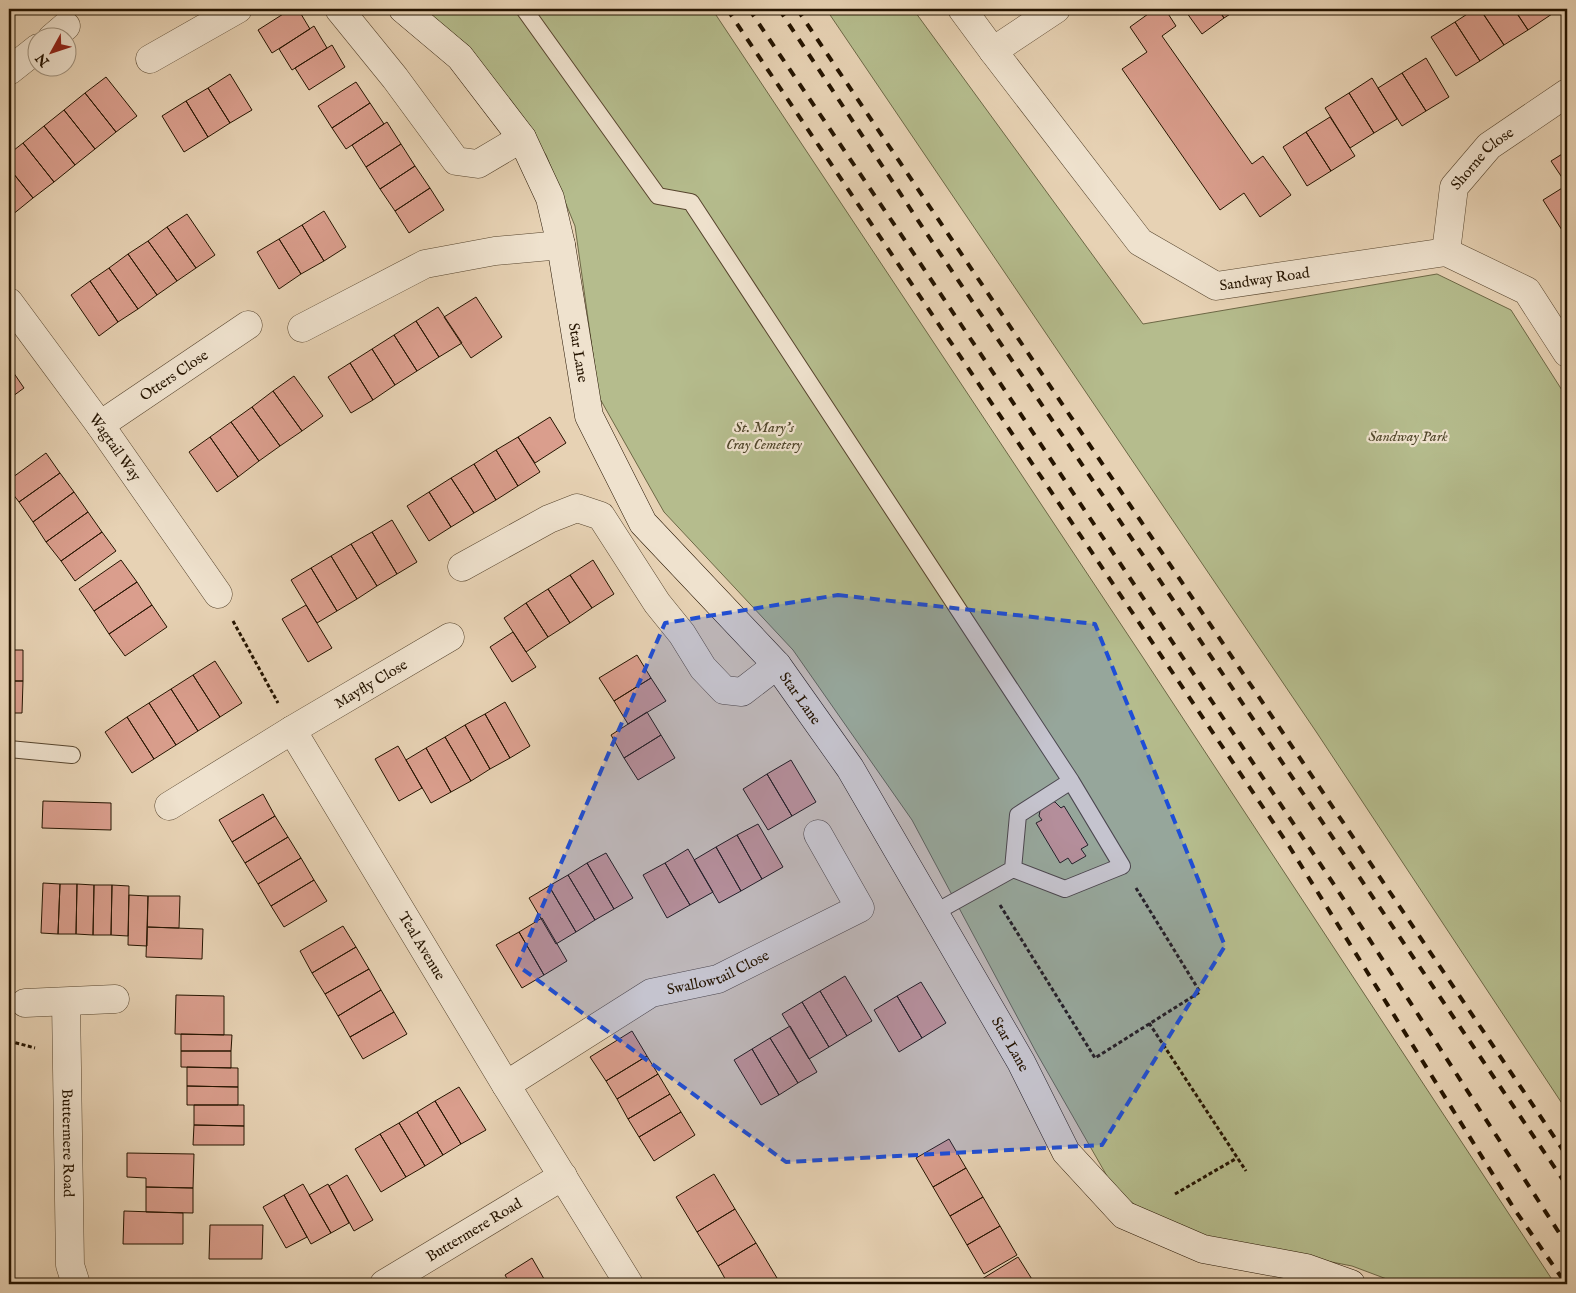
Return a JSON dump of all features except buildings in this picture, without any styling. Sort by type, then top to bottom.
[{"type":"street","points":[[150,59],[238,9]]},
{"type":"street","points":[[338,9],[395,78],[456,161],[478,164],[522,138]]},
{"type":"street","name":"Star Lane","points":[[403,9],[460,57],[522,138],[550,198],[561,245],[589,416],[643,523],[777,666],[850,768],[1021,1062],[1066,1152],[1124,1215],[1203,1249],[1306,1268],[1351,1284]]},
{"type":"street","name":"Sandway Road","points":[[962,9],[1140,242],[1216,286],[1446,252]]},
{"type":"street","points":[[993,51],[1056,9]]},
{"type":"street","points":[[9,71],[28,56]]},
{"type":"street","name":"Shorne Close","points":[[1446,252],[1454,187],[1489,146],[1567,93]]},
{"type":"street","points":[[302,328],[425,264],[495,251],[561,245]]},
{"type":"street","points":[[1446,252],[1527,291],[1567,353]]},
{"type":"street","name":"Wagtail Way","points":[[9,302],[100,425],[218,594]]},
{"type":"street","name":"Otters Close","points":[[100,425],[248,325]]},
{"type":"street","name":"Star Lane","points":[[462,567],[549,519],[577,508],[601,516],[657,603],[682,634],[703,668],[724,690],[742,692],[777,666]]},
{"type":"street","name":"Mayfly Close","points":[[292,730],[450,637]]},
{"type":"street","points":[[169,806],[292,730]]},
{"type":"street","name":"Teal Avenue","points":[[292,730],[506,1085],[630,1284]]},
{"type":"street","name":"Swallowtail Close","points":[[506,1085],[652,993],[718,979],[860,908],[818,834]]},
{"type":"street","points":[[25,1003],[115,999]]},
{"type":"street","name":"Buttermere Road","points":[[66,1002],[70,1264],[76,1284]]},
{"type":"street","name":"Buttermere Road","points":[[384,1284],[563,1176]]},
{"type":"lane","points":[[524,9],[658,196],[692,202],[1071,781],[1122,866],[1065,889],[1013,869]]},
{"type":"lane","points":[[9,749],[72,755]]},
{"type":"lane","points":[[1013,869],[1018,815],[1071,781]]},
{"type":"lane","points":[[934,913],[1013,869]]},
{"type":"path","points":[[218,594],[292,730]]},
{"type":"path","points":[[986,884],[1095,1058],[1200,992],[1122,866]]},
{"type":"path","points":[[1149,1023],[1246,1171]]},
{"type":"path","points":[[1175,1194],[1237,1158]]},
{"type":"highlighted area","points":[[838,595],[1095,624],[1225,946],[1102,1145],[786,1162],[517,965],[665,623]]},
{"type":"green space","name":"St. Mary's Cray Cemetery","points":[[422,9],[712,9],[1144,659],[1555,1284],[1400,1284],[1352,1266],[1204,1237],[1164,1226],[1115,1190],[1036,1052],[912,820],[793,650],[664,512],[599,397],[575,226],[546,155],[469,46]]},
{"type":"green space","name":"Sandway Park","points":[[826,9],[913,9],[1143,324],[1437,274],[1511,310],[1567,398],[1567,1111],[1317,733]]},
{"type":"railway","points":[[727,9],[1289,846],[1515,1210],[1566,1284]]},
{"type":"railway","points":[[749,9],[1335,886],[1567,1245]]},
{"type":"railway","points":[[779,9],[925,231],[1567,1186]]},
{"type":"railway","points":[[797,9],[1567,1156]]}]
